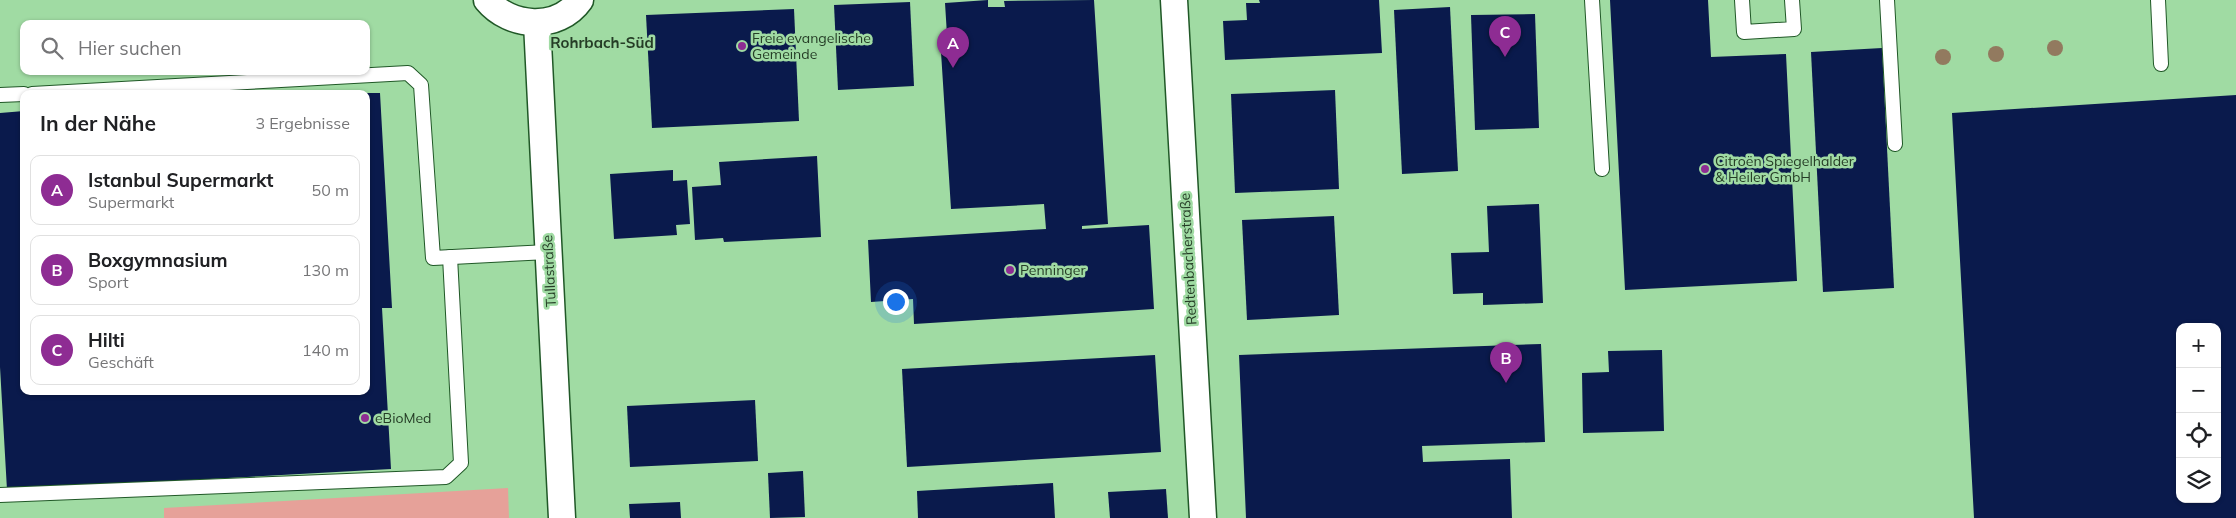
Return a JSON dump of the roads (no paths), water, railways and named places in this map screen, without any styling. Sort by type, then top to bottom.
[{"type":"street","points":[[487,0],[495,9],[513,19],[537,23],[559,17],[575,7],[580,0]]},
{"type":"street","name":"Redtenbacherstraße","points":[[1174,0],[1203,518]]},
{"type":"street","name":"Tullastraße","points":[[537,23],[562,518]]},
{"type":"lane","points":[[1592,0],[1602,169]]},
{"type":"lane","points":[[1742,0],[1744,32],[1794,29],[1792,0]]},
{"type":"lane","points":[[1887,0],[1895,144]]},
{"type":"lane","points":[[2158,0],[2161,64]]},
{"type":"lane","points":[[107,90],[408,74],[421,86],[433,258],[548,252]]},
{"type":"lane","points":[[0,96],[20,94]]},
{"type":"lane","points":[[0,495],[446,477],[461,463],[450,257]]},
{"type":"place","name":"Freie evangelische Gemeinde","points":[[742,46]]},
{"type":"place","name":"Hilti","points":[[1505,57]]},
{"type":"place","name":"Istanbul Supermarkt","points":[[953,68]]},
{"type":"place","name":"Citroën Spiegelhalder & Heiler GmbH","points":[[1705,169]]},
{"type":"place","name":"Penninger","points":[[1010,270]]},
{"type":"place","name":"Boxgymnasium","points":[[1506,383]]},
{"type":"place","name":"eBioMed","points":[[365,418]]},
{"type":"district","name":"Rohrbach-Süd","points":[[602,43]]}]
